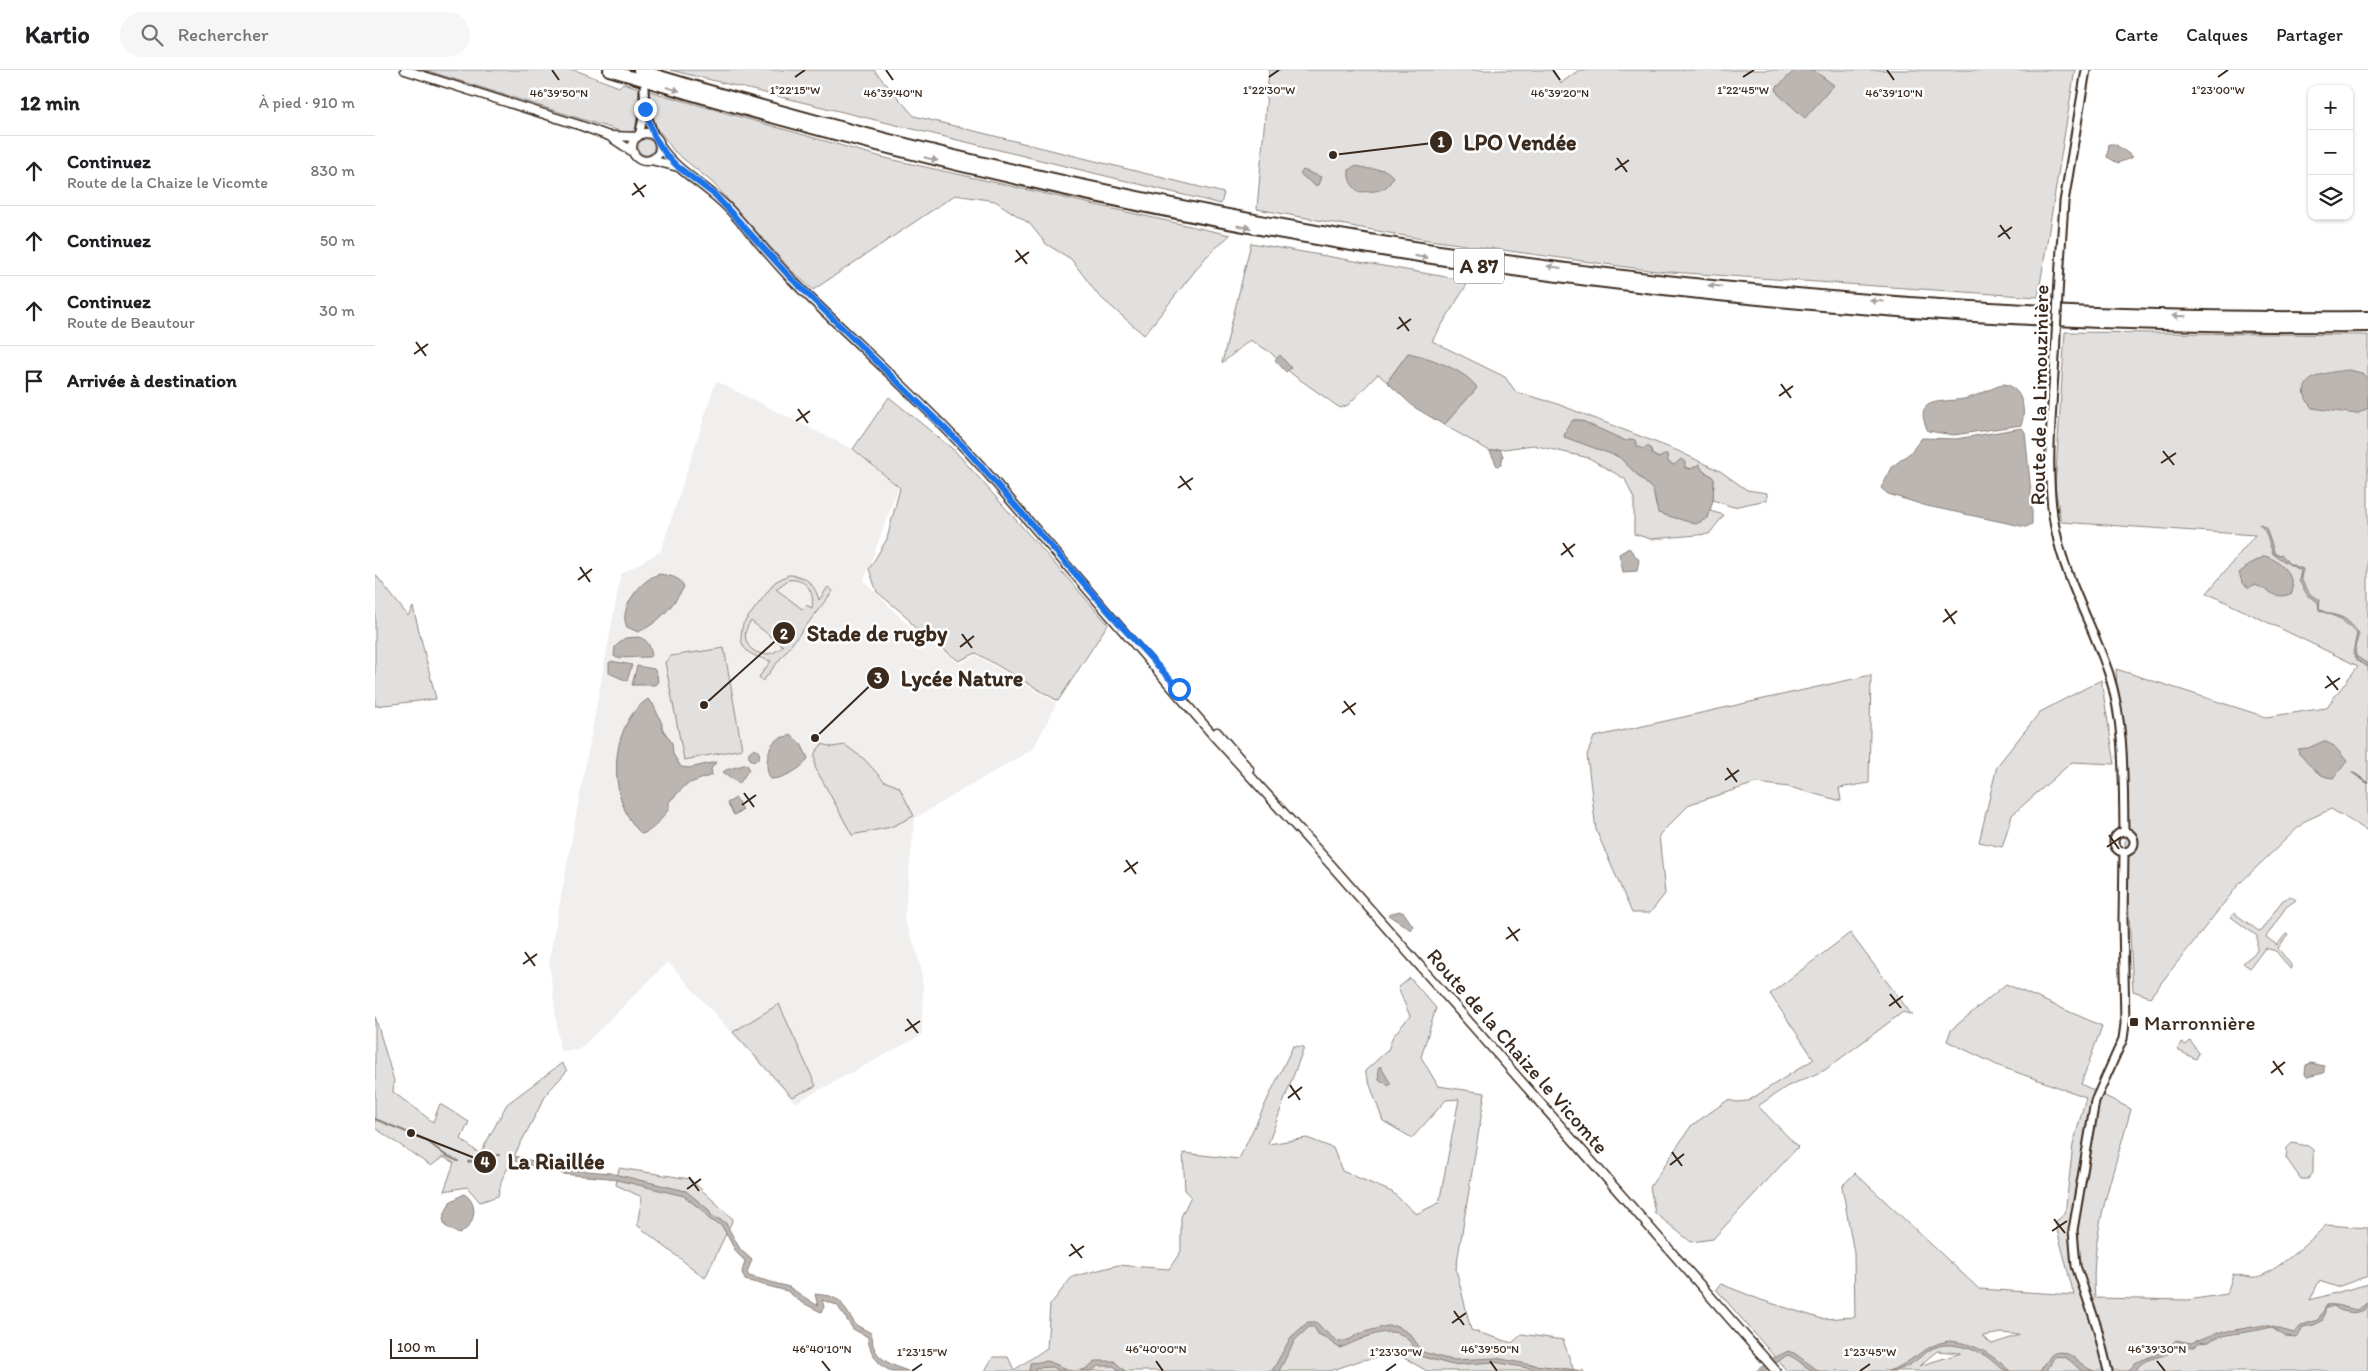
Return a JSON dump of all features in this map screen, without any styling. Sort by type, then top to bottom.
[{"type":"highway","name":"A 87","points":[[609,70],[824,132],[1035,184],[1257,229],[1485,267],[1708,295],[1933,314],[2172,324],[2368,326]]},
{"type":"highway","name":"A 87","points":[[639,70],[835,126],[1055,179],[1274,224],[1468,256],[1673,282],[1898,302],[2128,314],[2368,317]]},
{"type":"main road","points":[[405,70],[534,110],[609,136],[633,152],[640,160],[651,160],[678,167]]},
{"type":"main road","points":[[609,136],[638,136],[646,134],[654,136],[678,167]]},
{"type":"main road","points":[[633,152],[633,144],[638,136]]},
{"type":"main road","points":[[651,160],[658,155],[660,146]]},
{"type":"main road","name":"Route de la Chaize le Vicomte","points":[[678,167],[715,195],[793,281],[964,447],[1245,763],[1268,794],[1775,1370]]},
{"type":"street","name":"Route de la Limouzinière","points":[[2086,70],[2064,202],[2056,336],[2051,472],[2053,519],[2060,549],[2102,655],[2116,700],[2123,773],[2124,832]]},
{"type":"street","points":[[644,88],[645,109],[654,136]]},
{"type":"street","points":[[638,136],[645,109]]},
{"type":"street","points":[[2124,832],[2131,834],[2134,841],[2132,849],[2124,852],[2116,848],[2114,842],[2115,836],[2124,832]]},
{"type":"street","points":[[2108,1371],[2097,1327],[2082,1285],[2073,1247],[2075,1214],[2095,1101],[2123,1039],[2125,1024],[2124,852]]},
{"type":"shaded area","points":[[425,70],[575,70],[619,87],[623,83],[639,88],[636,128],[631,132],[623,132]]},
{"type":"shaded area","points":[[670,70],[874,70],[914,116],[1224,193],[1221,204]]},
{"type":"shaded area","points":[[1269,70],[1553,70],[1561,83],[1579,70],[2075,70],[2038,297],[1656,271],[1422,239],[1257,209]]},
{"type":"shaded area","points":[[1795,70],[1813,70],[1834,85],[1805,118],[1778,94],[1776,88]]},
{"type":"shaded area","points":[[649,91],[885,158],[1230,235],[1206,257],[1144,335],[1098,295],[1071,259],[1046,244],[1030,224],[995,201],[955,195],[813,290],[791,270],[713,183],[674,151],[661,133],[653,127]]},
{"type":"shaded area","points":[[643,139],[649,139],[654,144],[652,153],[643,155],[638,150],[638,144]]},
{"type":"shaded area","points":[[2109,144],[2115,144],[2133,157],[2118,163],[2107,157]]},
{"type":"shaded area","points":[[1354,166],[1383,170],[1393,177],[1384,189],[1359,192],[1352,185],[1349,177],[1349,170]]},
{"type":"shaded area","points":[[1303,170],[1321,177],[1318,185],[1315,186],[1300,174]]},
{"type":"shaded area","points":[[1251,243],[1469,281],[1432,341],[1505,377],[1516,392],[1555,403],[1678,451],[1720,471],[1747,490],[1767,493],[1767,500],[1733,507],[1713,500],[1714,480],[1712,476],[1703,471],[1674,465],[1580,420],[1573,420],[1566,429],[1619,457],[1653,490],[1656,506],[1707,518],[1710,511],[1724,515],[1709,534],[1651,539],[1634,534],[1634,499],[1625,479],[1589,458],[1533,445],[1490,451],[1444,425],[1477,388],[1408,353],[1387,382],[1378,374],[1348,405],[1340,408],[1292,374],[1270,352],[1250,340],[1222,363]]},
{"type":"shaded area","points":[[2065,332],[2368,335],[2368,831],[2331,809],[2305,821],[2239,884],[2150,997],[2133,991],[2116,669],[2266,717],[2326,708],[2358,666],[2207,593],[2255,535],[2061,522],[2055,487]]},
{"type":"shaded area","points":[[1408,353],[1425,357],[1456,370],[1477,388],[1444,425],[1414,407],[1387,382]]},
{"type":"shaded area","points":[[1280,355],[1291,368],[1286,372],[1275,360]]},
{"type":"shaded area","points":[[2349,370],[2362,373],[2368,379],[2368,408],[2357,414],[2312,408],[2306,398],[2305,389],[2307,383],[2321,375]]},
{"type":"shaded area","points":[[716,381],[852,449],[898,488],[864,581],[911,628],[960,664],[976,655],[1057,703],[1033,749],[915,818],[904,920],[916,949],[921,968],[923,988],[922,1035],[795,1103],[668,962],[579,1050],[560,1051],[549,961],[621,574],[661,551]]},
{"type":"shaded area","points":[[2004,384],[2010,386],[2019,395],[2023,407],[2021,425],[1954,435],[1928,431],[1923,412],[1931,403],[1968,398]]},
{"type":"shaded area","points":[[889,397],[955,451],[1108,624],[1058,701],[976,653],[959,661],[915,628],[906,616],[877,592],[869,569],[887,539],[900,488],[853,449]]},
{"type":"shaded area","points":[[1573,420],[1580,420],[1626,441],[1633,439],[1636,441],[1637,446],[1643,449],[1648,446],[1652,454],[1658,458],[1667,454],[1668,462],[1674,465],[1681,459],[1685,462],[1685,468],[1691,469],[1699,464],[1703,471],[1712,476],[1714,480],[1713,500],[1708,518],[1696,524],[1658,513],[1653,490],[1619,457],[1564,437],[1566,429]]},
{"type":"shaded area","points":[[2022,428],[2025,432],[2032,503],[2032,524],[2026,527],[1927,506],[1888,494],[1881,488],[1893,466],[1910,453],[1922,438],[1956,439]]},
{"type":"shaded area","points":[[1500,449],[1503,456],[1501,465],[1497,466],[1490,451]]},
{"type":"shaded area","points":[[2259,524],[2266,528],[2275,554],[2282,555],[2288,563],[2303,569],[2301,578],[2303,583],[2311,595],[2320,600],[2319,608],[2327,613],[2344,618],[2359,634],[2355,647],[2356,656],[2368,664],[2368,667],[2358,661],[2353,653],[2357,633],[2341,619],[2319,610],[2318,602],[2308,596],[2299,581],[2301,570],[2290,565],[2273,554],[2265,531]]},
{"type":"shaded area","points":[[1629,548],[1639,560],[1637,571],[1623,572],[1619,554]]},
{"type":"shaded area","points":[[2265,556],[2276,561],[2286,570],[2292,581],[2292,593],[2281,596],[2276,595],[2258,586],[2253,585],[2249,588],[2242,582],[2239,573],[2250,564]]},
{"type":"shaded area","points":[[375,574],[408,616],[413,607],[436,699],[375,706]]},
{"type":"shaded area","points":[[660,574],[675,578],[683,584],[684,587],[680,594],[664,614],[645,629],[638,632],[627,627],[625,620],[626,612],[633,595],[646,581]]},
{"type":"shaded area","points":[[788,575],[804,578],[814,589],[819,600],[828,587],[833,591],[763,681],[759,677],[771,661],[751,654],[743,646],[741,633],[743,624],[775,582]],"holes":[[[788,580],[800,581],[808,587],[812,596],[812,608],[806,605],[802,609],[776,589]],[[751,621],[783,646],[775,652],[767,654],[752,650],[745,637],[746,629]]]},
{"type":"shaded area","points":[[638,637],[646,641],[652,655],[649,657],[617,658],[614,656],[615,647],[625,638]]},
{"type":"shaded area","points":[[724,648],[742,749],[684,760],[665,662],[671,656]]},
{"type":"shaded area","points":[[611,661],[632,665],[627,681],[609,673],[609,663]]},
{"type":"shaded area","points":[[637,666],[654,669],[657,674],[658,683],[654,685],[632,685]]},
{"type":"shaded area","points":[[1871,675],[1869,783],[1839,788],[1841,801],[1789,787],[1756,783],[1690,804],[1659,835],[1665,894],[1650,913],[1632,913],[1596,830],[1587,755],[1594,737]]},
{"type":"shaded area","points":[[2101,680],[2115,764],[2072,762],[2012,815],[2002,847],[1979,842],[1997,766],[2040,712]]},
{"type":"shaded area","points":[[648,699],[653,704],[662,728],[672,743],[673,754],[681,767],[689,768],[716,762],[711,769],[712,775],[687,784],[669,802],[669,809],[657,824],[642,834],[622,804],[618,785],[617,765],[619,745],[625,727],[635,711]]},
{"type":"shaded area","points":[[791,735],[801,744],[808,758],[802,766],[792,773],[771,779],[767,765],[768,754],[772,744],[781,738]]},
{"type":"shaded area","points":[[2324,741],[2334,746],[2347,761],[2334,778],[2318,773],[2299,754],[2298,749],[2308,748]]},
{"type":"shaded area","points":[[822,744],[832,747],[845,745],[864,759],[884,781],[899,787],[914,816],[891,827],[852,835],[815,767],[815,753]]},
{"type":"shaded area","points":[[754,749],[760,755],[754,761],[748,755]]},
{"type":"shaded area","points":[[747,764],[749,769],[739,784],[723,772],[726,770]]},
{"type":"shaded area","points":[[736,798],[743,810],[734,815],[727,803]]},
{"type":"shaded area","points":[[2290,896],[2296,900],[2286,907],[2266,937],[2277,945],[2286,934],[2288,935],[2278,948],[2291,965],[2291,970],[2276,951],[2265,948],[2250,968],[2243,963],[2257,951],[2257,936],[2231,917],[2234,913],[2260,932],[2282,901]]},
{"type":"shaded area","points":[[1399,911],[1404,913],[1413,926],[1411,930],[1388,915]]},
{"type":"shaded area","points":[[1850,933],[1912,1015],[1903,1012],[1825,1070],[1786,1087],[1758,1106],[1798,1147],[1713,1239],[1691,1242],[1655,1213],[1650,1187],[1691,1126],[1728,1100],[1737,1102],[1748,1101],[1814,1059],[1770,994]]},
{"type":"shaded area","points":[[1410,978],[1436,1008],[1421,1057],[1438,1086],[1485,1093],[1456,1269],[1471,1330],[1512,1343],[1522,1334],[1563,1340],[1574,1371],[1427,1371],[1397,1354],[1362,1360],[1330,1371],[985,1371],[993,1357],[1008,1357],[1014,1370],[1047,1348],[1050,1305],[1072,1277],[1118,1265],[1169,1269],[1181,1251],[1181,1217],[1191,1196],[1185,1190],[1183,1153],[1239,1159],[1293,1046],[1304,1047],[1268,1144],[1307,1138],[1333,1148],[1342,1171],[1392,1192],[1416,1214],[1439,1203],[1459,1099],[1446,1100],[1412,1138],[1383,1121],[1365,1071],[1388,1050],[1393,1036],[1410,1016],[1398,988]]},
{"type":"shaded area","points":[[2006,984],[2102,1026],[2081,1084],[2131,1109],[2100,1226],[2094,1274],[2095,1298],[2188,1300],[2227,1294],[2233,1274],[2248,1277],[2264,1275],[2293,1255],[2326,1225],[2368,1228],[2368,1276],[2337,1287],[2319,1281],[2310,1300],[2368,1284],[2368,1371],[1787,1371],[1716,1289],[1721,1284],[1761,1300],[1822,1319],[1855,1317],[1854,1253],[1842,1186],[1855,1173],[1979,1289],[2074,1295],[2055,1222],[2065,1214],[2073,1145],[2086,1097],[1999,1066],[1947,1041],[1951,1030]],"holes":[[[2002,1333],[2020,1335],[1992,1344],[1982,1336]],[[1937,1351],[1960,1353],[1961,1353],[1919,1366]]]},
{"type":"shaded area","points":[[779,1004],[816,1086],[792,1097],[733,1032]]},
{"type":"shaded area","points":[[375,1016],[394,1081],[393,1092],[433,1122],[440,1104],[469,1122],[461,1139],[480,1154],[507,1104],[562,1063],[567,1071],[547,1093],[502,1179],[498,1196],[480,1202],[467,1187],[444,1191],[454,1163],[443,1157],[431,1166],[375,1128]]},
{"type":"shaded area","points":[[2190,1041],[2199,1053],[2196,1059],[2177,1050],[2182,1043],[2186,1045]]},
{"type":"shaded area","points":[[2311,1063],[2324,1066],[2324,1073],[2307,1077],[2305,1074],[2306,1065]]},
{"type":"shaded area","points":[[1380,1066],[1391,1084],[1389,1086],[1379,1079],[1378,1068]]},
{"type":"shaded area","points":[[2292,1143],[2308,1146],[2313,1150],[2313,1173],[2308,1179],[2301,1179],[2286,1158],[2287,1148]]},
{"type":"shaded area","points":[[511,1155],[547,1165],[557,1164],[565,1169],[610,1173],[686,1191],[708,1209],[712,1216],[725,1222],[740,1249],[752,1260],[747,1272],[749,1276],[789,1287],[818,1306],[815,1294],[830,1296],[840,1301],[856,1325],[871,1333],[873,1345],[878,1355],[908,1371],[892,1371],[882,1366],[872,1352],[868,1337],[853,1329],[837,1305],[822,1300],[824,1307],[821,1312],[801,1302],[787,1291],[745,1280],[742,1272],[745,1261],[736,1252],[722,1226],[709,1219],[704,1212],[684,1196],[609,1178],[562,1174],[556,1169],[510,1160]]},
{"type":"shaded area","points":[[619,1168],[690,1179],[733,1219],[705,1278],[637,1225],[642,1197],[616,1185]]},
{"type":"shaded area","points":[[464,1194],[472,1203],[474,1215],[469,1226],[459,1234],[445,1226],[443,1218],[450,1202]]},
{"type":"shaded area","points":[[2368,1302],[2361,1312],[2352,1313],[2334,1306],[2326,1308],[2322,1321],[2303,1327],[2297,1337],[2285,1336],[2270,1327],[2219,1337],[2208,1342],[2198,1343],[2194,1347],[2188,1347],[2179,1342],[2171,1352],[2142,1363],[2136,1371],[2129,1371],[2135,1363],[2164,1351],[2176,1340],[2191,1343],[2216,1333],[2265,1325],[2294,1333],[2302,1325],[2318,1320],[2327,1305],[2334,1305],[2358,1310]]},
{"type":"shaded area","points":[[1308,1322],[1316,1322],[1330,1336],[1340,1342],[1351,1339],[1357,1334],[1387,1326],[1397,1326],[1410,1334],[1423,1352],[1444,1358],[1453,1360],[1496,1358],[1584,1371],[1544,1371],[1494,1362],[1453,1365],[1419,1356],[1410,1342],[1393,1332],[1375,1334],[1340,1348],[1318,1334],[1314,1327],[1309,1327],[1295,1340],[1279,1371],[1272,1371],[1291,1337]]},
{"type":"shaded area","points":[[1949,1341],[1967,1344],[1982,1350],[2010,1371],[2003,1369],[1976,1351],[1947,1345],[1932,1349],[1906,1367],[1888,1371],[1904,1364],[1932,1346]]},
{"type":"shaded area","points":[[1788,1351],[1794,1353],[1819,1371],[1806,1367],[1787,1355],[1765,1371],[1756,1371],[1774,1358]]},
{"type":"shaded area","points":[[2059,1352],[2069,1354],[2094,1371],[2082,1371],[2070,1360],[2059,1356],[2054,1357],[2047,1371],[2040,1371],[2052,1354]]},
{"type":"shaded area","points":[[1048,1361],[1072,1371],[1060,1371],[1053,1367],[1035,1368],[1036,1371],[1029,1371],[1030,1363]]},
{"type":"shaded area","points":[[1095,1361],[1114,1361],[1125,1371],[1119,1371],[1114,1366],[1098,1366],[1092,1371],[1080,1371],[1090,1367]]},
{"type":"waterway","points":[[2352,772],[2368,783]]},
{"type":"waterway","points":[[375,1119],[426,1140],[445,1155],[458,1161]]},
{"type":"waterway","points":[[468,1162],[499,1155]]},
{"type":"place","name":"LPO Vendée","points":[[1333,155]]},
{"type":"place","name":"Stade de rugby","points":[[704,705]]},
{"type":"place","name":"Lycée Nature","points":[[815,738]]},
{"type":"place","name":"Marronnière","points":[[2134,1022]]},
{"type":"place","name":"La Riaillée","points":[[411,1133]]},
{"type":"route","points":[[645,109],[654,136],[667,156],[678,167],[715,195],[789,276],[964,447],[1179,689]]}]
